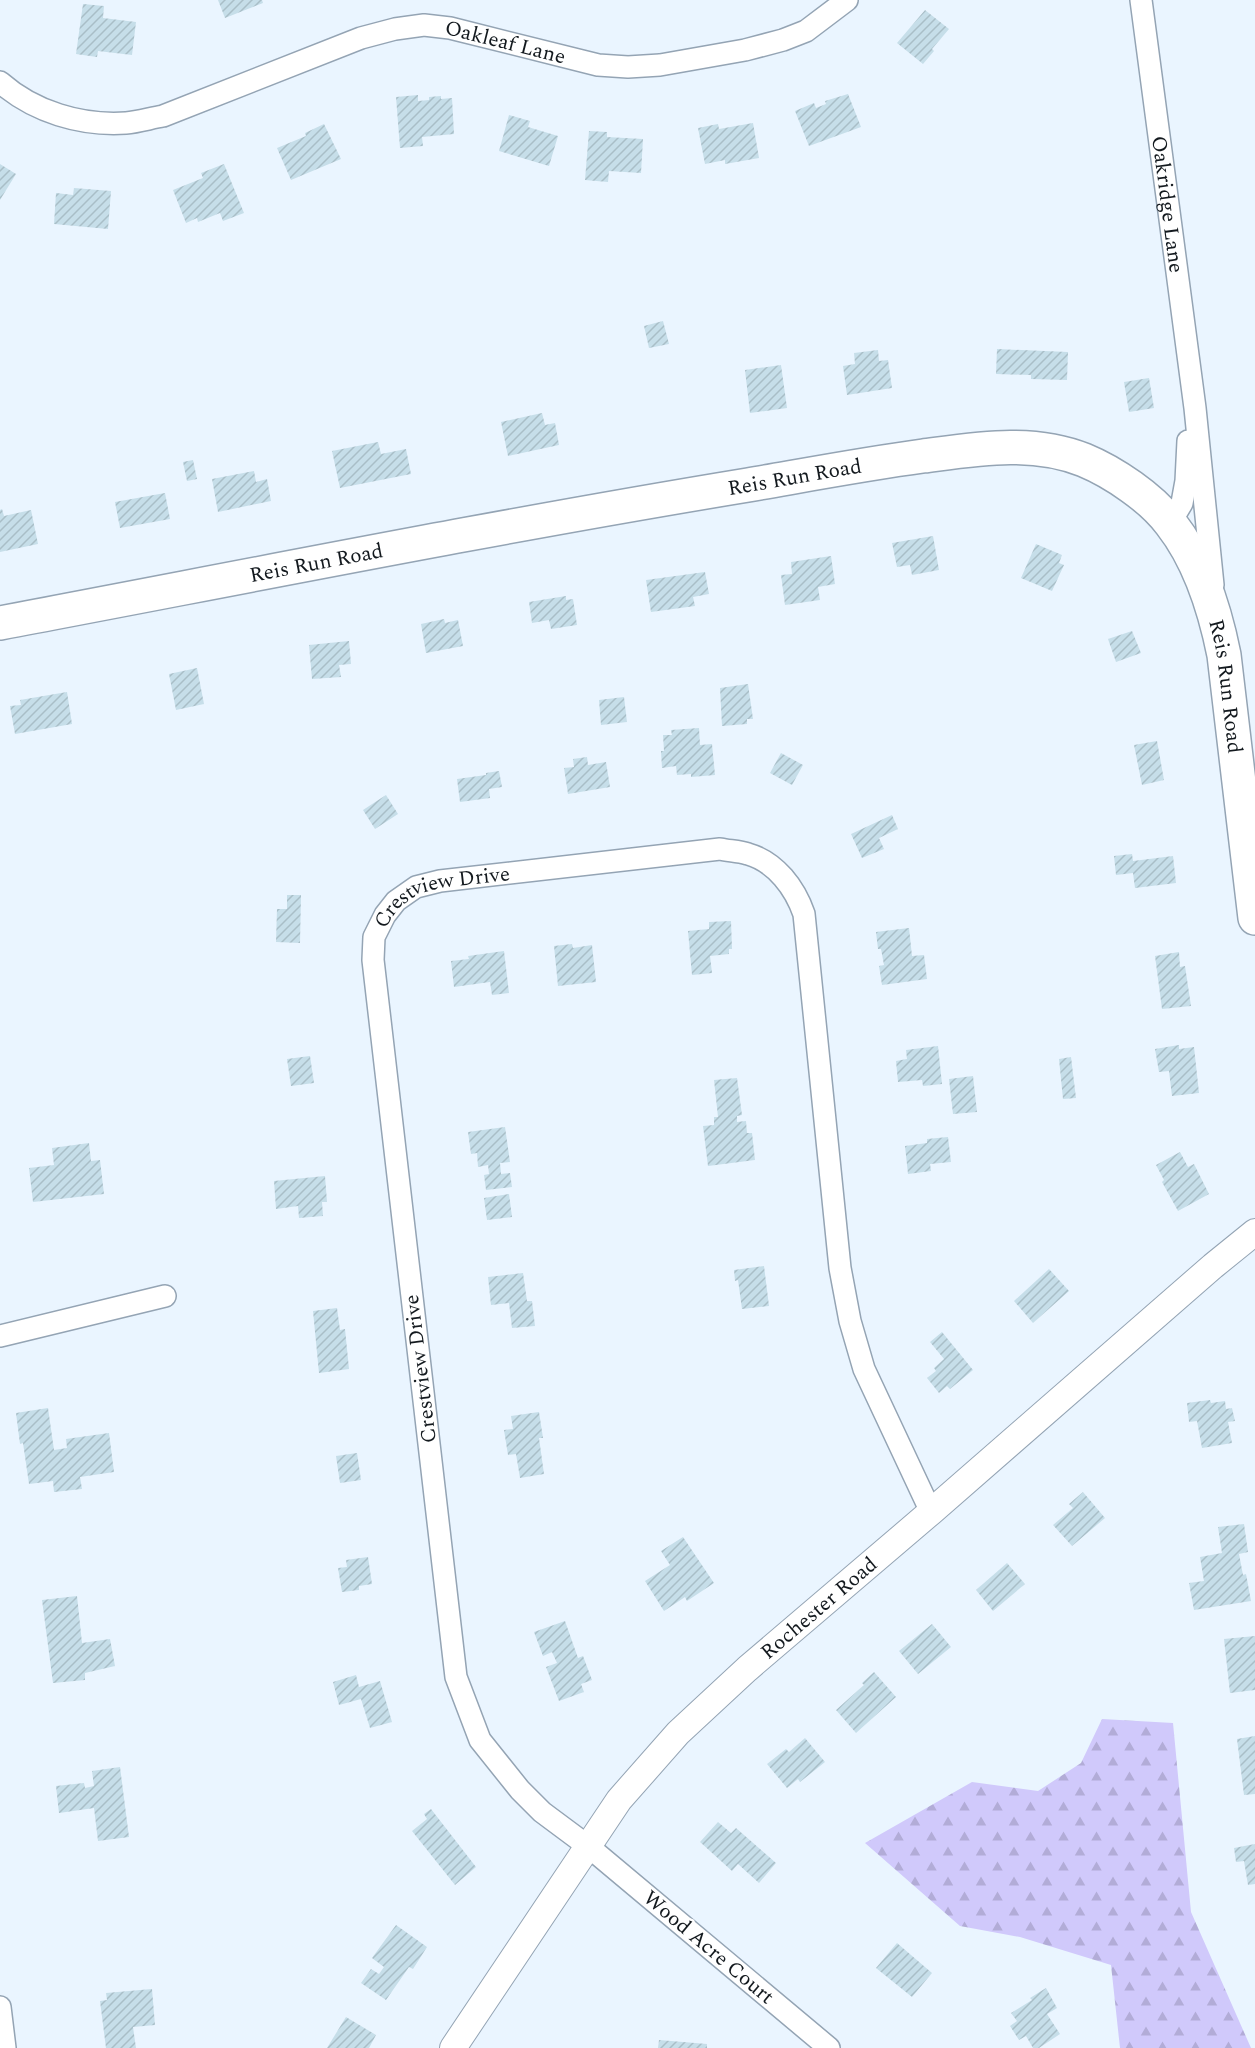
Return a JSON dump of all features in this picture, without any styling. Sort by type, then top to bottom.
[{"type":"main road","name":"Reis Run Road","points":[[0,623],[552,518],[899,460],[987,448],[1046,450],[1082,459],[1107,472],[1149,502],[1170,523],[1195,564],[1216,619],[1224,655],[1255,918]]},
{"type":"street","name":"Oakleaf Lane","points":[[0,82],[17,97],[74,120],[129,123],[163,116],[361,38],[395,29],[423,25],[450,28],[598,65],[628,67],[660,65],[746,50],[783,40],[806,31],[847,0]]},
{"type":"street","name":"Oakridge Lane","points":[[1141,0],[1195,408],[1216,619]]},
{"type":"street","name":"Oakridge Lane","points":[[1170,523],[1182,502],[1186,481],[1188,438],[1195,408]]},
{"type":"street","name":"Crestview Drive","points":[[590,1846],[542,1812],[499,1766],[480,1740],[456,1677],[373,960],[374,937],[385,915],[396,901],[416,887],[440,881],[720,849],[748,854],[763,860],[788,882],[798,897],[804,914],[840,1266],[850,1321],[864,1369],[932,1512]]},
{"type":"street","name":"Rochester Road","points":[[453,2048],[619,1800],[678,1733],[747,1669],[1255,1232]]},
{"type":"street","points":[[0,1336],[165,1296]]},
{"type":"street","name":"Wood Acre Court","points":[[590,1846],[829,2048]]},
{"type":"street","points":[[0,2007],[5,2048]]},
{"type":"green space","points":[[1102,1719],[1173,1723],[1191,1912],[1251,2048],[1120,2048],[1111,1965],[1020,1937],[960,1926],[865,1843],[972,1782],[1038,1791],[1081,1763]]},
{"type":"building","points":[[218,0],[262,0],[263,3],[225,18]]},
{"type":"building","points":[[83,4],[104,6],[103,18],[136,22],[132,55],[98,51],[97,57],[76,54]]},
{"type":"building","points":[[925,10],[949,29],[923,64],[897,43]]},
{"type":"building","points":[[848,94],[861,127],[809,146],[795,111],[814,103],[816,108],[826,104],[825,101]]},
{"type":"building","points":[[418,95],[418,101],[429,100],[429,97],[452,98],[454,134],[422,137],[423,146],[400,148],[396,97]]},
{"type":"building","points":[[509,115],[530,121],[528,127],[558,136],[549,166],[499,151]]},
{"type":"building","points":[[753,123],[759,158],[725,164],[725,160],[705,164],[698,128],[718,124],[719,129]]},
{"type":"building","points":[[324,124],[341,159],[291,180],[277,148],[306,136],[305,133]]},
{"type":"building","points":[[589,131],[607,132],[607,137],[643,139],[641,173],[609,171],[608,182],[585,180]]},
{"type":"building","points":[[0,164],[16,174],[0,200]]},
{"type":"building","points":[[224,164],[244,213],[223,221],[220,213],[198,222],[197,218],[186,223],[173,190],[203,178],[201,173]]},
{"type":"building","points":[[74,188],[111,191],[108,229],[54,224],[56,193],[73,195]]},
{"type":"building","points":[[663,321],[669,344],[649,348],[644,326]]},
{"type":"building","points":[[997,349],[1068,352],[1067,380],[1031,379],[1031,375],[996,374]]},
{"type":"building","points":[[878,350],[879,361],[888,360],[892,388],[847,395],[843,366],[855,364],[854,353]]},
{"type":"building","points":[[781,365],[787,408],[750,413],[745,370]]},
{"type":"building","points":[[1149,378],[1154,408],[1129,412],[1124,382]]},
{"type":"building","points":[[542,413],[545,425],[555,423],[559,445],[508,456],[501,422]]},
{"type":"building","points":[[378,442],[381,454],[406,449],[411,474],[340,488],[332,451]]},
{"type":"building","points":[[193,460],[197,479],[187,481],[183,462]]},
{"type":"building","points":[[254,471],[256,482],[267,479],[271,501],[218,512],[212,479]]},
{"type":"building","points":[[165,493],[170,519],[120,528],[115,502]]},
{"type":"building","points":[[2,509],[4,516],[31,510],[38,544],[0,552],[0,510]]},
{"type":"building","points":[[933,536],[939,570],[912,575],[910,565],[897,567],[892,543]]},
{"type":"building","points":[[1036,544],[1062,555],[1059,563],[1064,565],[1052,591],[1021,578]]},
{"type":"building","points":[[831,556],[835,584],[818,587],[820,600],[785,605],[781,575],[792,574],[791,562]]},
{"type":"building","points":[[705,572],[709,594],[693,597],[695,606],[651,612],[646,580]]},
{"type":"building","points":[[566,596],[566,600],[573,599],[577,625],[551,629],[549,620],[532,623],[529,602]]},
{"type":"building","points":[[444,619],[445,623],[458,620],[463,646],[426,653],[421,624]]},
{"type":"building","points":[[1132,631],[1141,653],[1116,662],[1108,639]]},
{"type":"building","points":[[349,641],[351,664],[339,665],[341,677],[312,679],[309,645]]},
{"type":"building","points":[[197,668],[204,704],[176,710],[169,674]]},
{"type":"building","points":[[748,684],[753,719],[747,719],[747,724],[722,726],[720,688]]},
{"type":"building","points":[[67,692],[72,724],[15,734],[10,706],[21,705],[20,700]]},
{"type":"building","points":[[624,697],[627,722],[601,725],[599,700]]},
{"type":"building","points":[[699,728],[700,745],[712,744],[715,775],[691,777],[691,774],[677,775],[676,766],[662,768],[663,735],[672,735],[671,730]]},
{"type":"building","points":[[1157,741],[1164,780],[1142,785],[1134,745]]},
{"type":"building","points":[[781,753],[803,765],[792,785],[770,773]]},
{"type":"building","points":[[587,757],[588,765],[606,762],[610,787],[568,794],[564,768],[574,767],[573,759]]},
{"type":"building","points":[[499,771],[502,787],[489,789],[490,798],[460,802],[457,779]]},
{"type":"building","points":[[386,795],[398,814],[375,829],[363,810]]},
{"type":"building","points":[[892,815],[898,829],[879,838],[884,849],[862,858],[851,834]]},
{"type":"building","points":[[1132,854],[1133,861],[1173,856],[1176,883],[1135,888],[1133,873],[1116,875],[1114,856]]},
{"type":"building","points":[[287,895],[301,895],[300,943],[276,942],[277,909],[287,909]]},
{"type":"building","points":[[731,921],[732,949],[729,949],[729,954],[710,956],[712,973],[692,975],[688,931],[709,929],[709,922]]},
{"type":"building","points":[[909,928],[912,956],[924,955],[927,979],[882,985],[879,966],[884,965],[881,949],[878,949],[876,932]]},
{"type":"building","points":[[572,944],[573,948],[592,945],[596,982],[558,986],[554,946]]},
{"type":"building","points":[[504,951],[509,993],[492,995],[490,982],[454,987],[451,961]]},
{"type":"building","points":[[1179,952],[1180,967],[1185,966],[1191,1006],[1162,1009],[1155,956]]},
{"type":"building","points":[[1179,1045],[1179,1049],[1194,1047],[1199,1093],[1172,1096],[1169,1071],[1159,1072],[1155,1049]]},
{"type":"building","points":[[938,1046],[942,1084],[923,1086],[922,1080],[898,1082],[896,1061],[907,1059],[906,1050]]},
{"type":"building","points":[[310,1056],[314,1083],[291,1086],[287,1059]]},
{"type":"building","points":[[1071,1057],[1076,1098],[1063,1099],[1059,1059]]},
{"type":"building","points":[[973,1076],[977,1112],[953,1114],[949,1079]]},
{"type":"building","points":[[737,1078],[742,1115],[737,1116],[737,1122],[746,1121],[747,1133],[752,1133],[755,1160],[708,1166],[703,1126],[714,1125],[714,1117],[718,1117],[714,1080]]},
{"type":"building","points":[[505,1127],[510,1162],[500,1163],[501,1174],[510,1173],[512,1187],[486,1190],[484,1175],[489,1174],[488,1165],[478,1167],[477,1153],[471,1154],[468,1132]]},
{"type":"building","points":[[948,1137],[951,1162],[930,1164],[931,1171],[908,1174],[905,1146],[927,1143],[927,1139]]},
{"type":"building","points":[[89,1143],[91,1161],[100,1160],[104,1194],[33,1202],[29,1168],[54,1165],[52,1148]]},
{"type":"building","points":[[1180,1152],[1188,1167],[1194,1164],[1209,1194],[1178,1211],[1162,1182],[1164,1180],[1156,1165]]},
{"type":"building","points":[[325,1176],[327,1202],[322,1202],[323,1216],[299,1218],[298,1206],[276,1209],[274,1181]]},
{"type":"building","points":[[509,1194],[512,1217],[487,1220],[484,1198]]},
{"type":"building","points":[[764,1266],[769,1306],[742,1309],[738,1280],[735,1281],[734,1270]]},
{"type":"building","points":[[1049,1269],[1069,1291],[1033,1323],[1014,1301]]},
{"type":"building","points":[[523,1273],[527,1301],[532,1301],[535,1326],[512,1328],[509,1303],[491,1305],[488,1277]]},
{"type":"building","points":[[337,1308],[340,1330],[345,1329],[349,1369],[319,1373],[313,1311]]},
{"type":"building","points":[[942,1332],[973,1370],[950,1389],[947,1386],[939,1393],[927,1378],[936,1371],[934,1368],[944,1359],[930,1342]]},
{"type":"building","points":[[1210,1400],[1211,1403],[1225,1401],[1226,1409],[1232,1408],[1235,1421],[1228,1422],[1232,1443],[1202,1448],[1197,1421],[1189,1422],[1187,1403]]},
{"type":"building","points":[[48,1408],[54,1450],[67,1448],[66,1439],[109,1433],[114,1472],[80,1477],[82,1489],[54,1492],[53,1481],[29,1484],[16,1413]]},
{"type":"building","points":[[539,1412],[543,1438],[539,1438],[544,1474],[520,1478],[516,1454],[508,1455],[504,1430],[513,1429],[511,1416]]},
{"type":"building","points":[[357,1453],[361,1480],[340,1483],[336,1456]]},
{"type":"building","points":[[1083,1492],[1105,1518],[1072,1546],[1053,1525],[1073,1508],[1069,1504]]},
{"type":"building","points":[[1244,1524],[1248,1552],[1239,1554],[1243,1575],[1246,1574],[1251,1601],[1194,1610],[1189,1583],[1204,1581],[1200,1557],[1222,1553],[1218,1527]]},
{"type":"building","points":[[683,1537],[714,1583],[687,1601],[685,1597],[664,1611],[645,1581],[670,1565],[661,1551]]},
{"type":"building","points":[[368,1557],[372,1584],[359,1586],[359,1590],[342,1592],[338,1568],[347,1567],[346,1560]]},
{"type":"building","points":[[1007,1563],[1025,1584],[993,1611],[976,1590]]},
{"type":"building","points":[[77,1596],[82,1643],[110,1639],[115,1666],[85,1673],[85,1680],[53,1683],[42,1600]]},
{"type":"building","points":[[565,1621],[578,1658],[583,1656],[592,1680],[581,1684],[584,1692],[559,1701],[546,1667],[557,1663],[552,1652],[543,1656],[534,1632]]},
{"type":"building","points":[[932,1624],[951,1647],[918,1674],[899,1651]]},
{"type":"building","points":[[1255,1636],[1255,1690],[1230,1693],[1224,1639]]},
{"type":"building","points":[[874,1672],[896,1697],[856,1733],[836,1710],[864,1685],[862,1683]]},
{"type":"building","points":[[356,1675],[359,1687],[380,1681],[392,1722],[370,1728],[361,1699],[339,1705],[333,1682]]},
{"type":"building","points":[[1255,1736],[1255,1794],[1244,1795],[1237,1739]]},
{"type":"building","points":[[805,1738],[825,1762],[800,1782],[798,1779],[787,1788],[767,1764],[786,1749],[789,1752]]},
{"type":"building","points":[[120,1767],[129,1837],[98,1841],[94,1808],[59,1813],[56,1786],[84,1783],[85,1788],[94,1786],[92,1771]]},
{"type":"building","points":[[431,1809],[476,1867],[455,1885],[412,1831],[427,1819],[424,1814]]},
{"type":"building","points":[[718,1822],[731,1833],[736,1828],[776,1863],[759,1883],[738,1864],[732,1871],[700,1842]]},
{"type":"building","points":[[1255,1844],[1255,1884],[1248,1885],[1244,1861],[1236,1862],[1234,1848]]},
{"type":"building","points":[[396,1925],[427,1947],[413,1969],[409,1967],[386,2000],[361,1983],[371,1969],[379,1974],[384,1967],[372,1958]]},
{"type":"building","points":[[897,1943],[932,1973],[912,1997],[876,1968]]},
{"type":"building","points":[[1046,1988],[1057,2008],[1047,2014],[1060,2034],[1039,2048],[1033,2048],[1026,2036],[1019,2040],[1010,2026],[1017,2021],[1011,2013]]},
{"type":"building","points":[[152,1989],[155,2025],[133,2027],[136,2048],[106,2048],[100,2001],[107,2000],[106,1993]]},
{"type":"building","points":[[346,2017],[376,2035],[369,2048],[327,2048]]},
{"type":"building","points":[[659,2040],[707,2044],[707,2048],[658,2048]]}]
